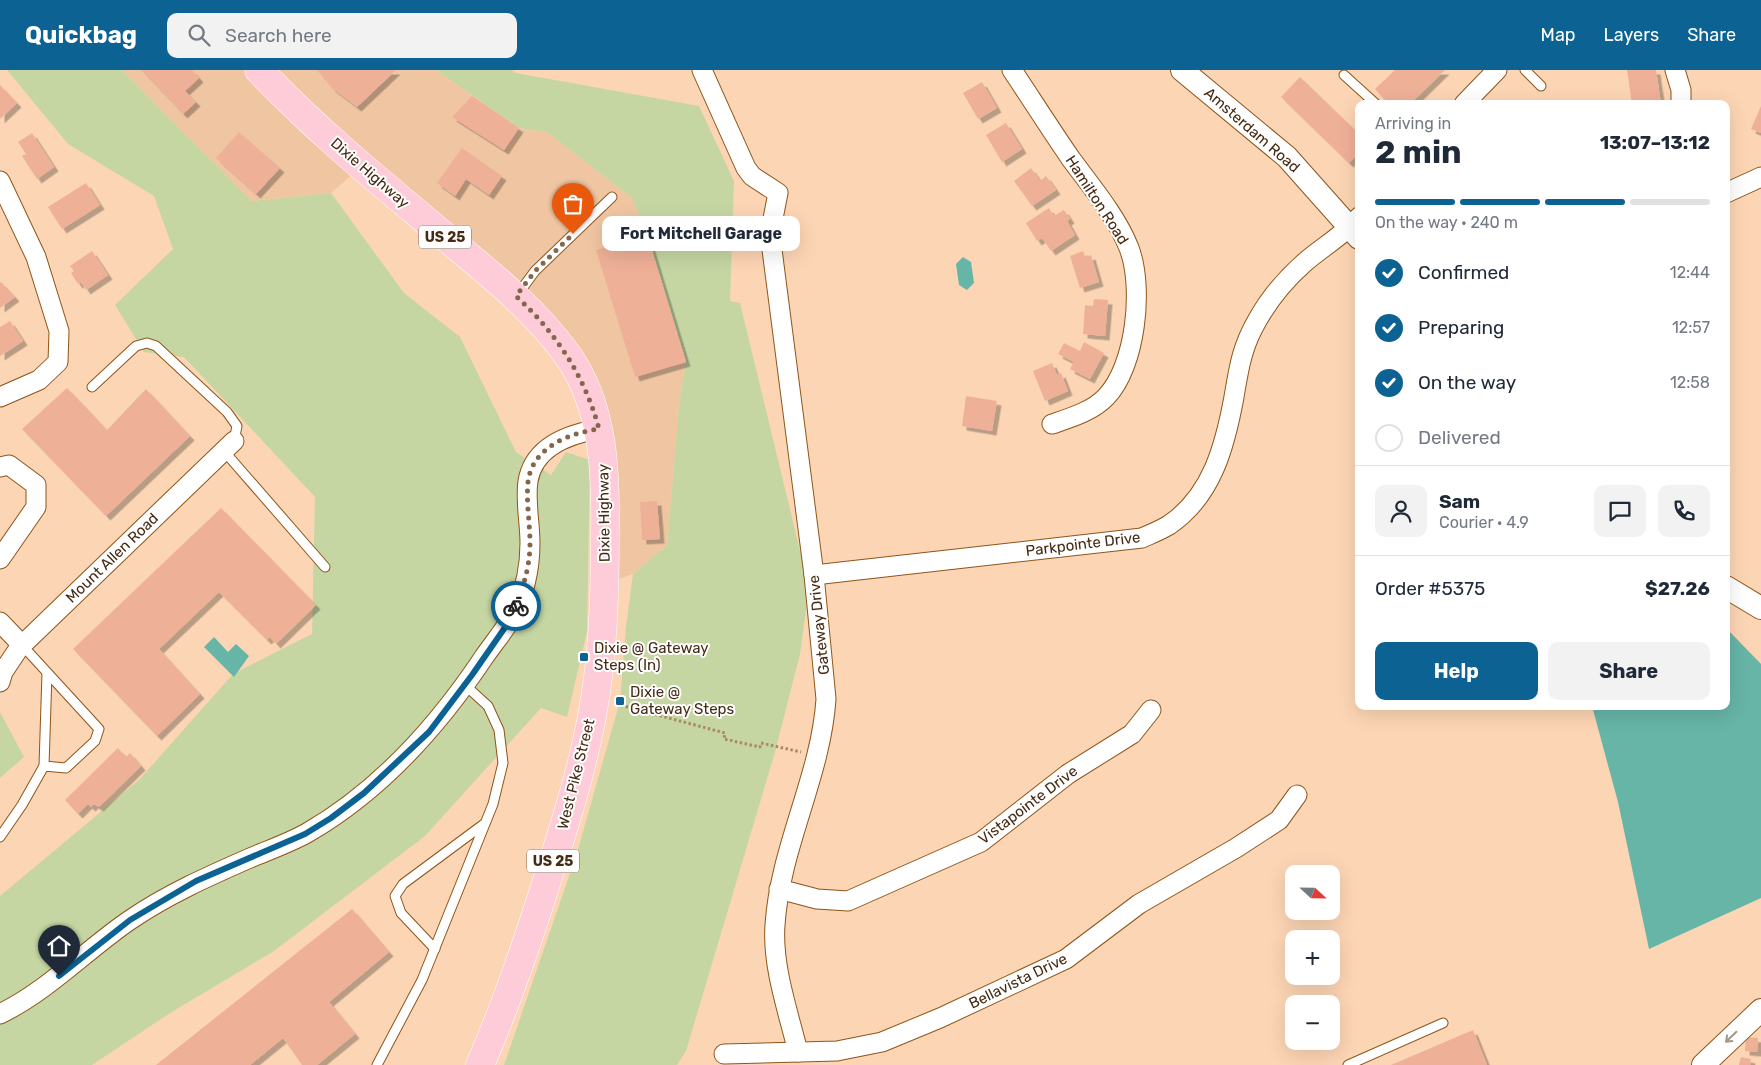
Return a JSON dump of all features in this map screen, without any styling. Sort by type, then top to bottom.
[{"type":"main road","name":"Dixie Highway","points":[[259,70],[286,98],[361,167],[516,296],[544,324],[569,356],[591,405],[599,429],[606,482],[605,584],[600,649]]},
{"type":"main road","name":"West Pike Street","points":[[480,1065],[537,912],[569,811],[584,758],[600,649]]},
{"type":"street","name":"Gateway Drive","points":[[702,70],[726,118],[746,168],[752,176],[778,193],[770,234],[814,575],[826,699],[816,756],[779,889],[774,926],[777,958],[798,1052]]},
{"type":"street","name":"Hamilton Road","points":[[1012,70],[1052,132],[1098,195],[1129,247],[1137,282],[1133,338],[1128,356],[1114,386],[1105,398],[1073,417],[1052,424]]},
{"type":"street","name":"Amsterdam Road","points":[[1182,70],[1287,157],[1355,227]]},
{"type":"street","points":[[1468,100],[1497,70]]},
{"type":"street","points":[[1675,70],[1681,90],[1681,100]]},
{"type":"street","points":[[1730,191],[1761,177]]},
{"type":"street","points":[[0,181],[36,257],[59,332],[58,362],[39,380],[0,397]]},
{"type":"street","name":"Parkpointe Drive","points":[[814,575],[1142,538],[1168,526],[1187,511],[1213,476],[1229,424],[1243,348],[1258,318],[1275,293],[1303,263],[1355,229]]},
{"type":"street","points":[[0,1014],[48,984],[130,920],[196,881],[305,834],[331,818],[364,793],[429,732],[465,685],[513,616],[527,578],[530,544],[528,480],[534,465],[550,446],[576,432],[599,429]]},
{"type":"street","name":"Mount Allen Road","points":[[0,682],[3,672],[22,645],[229,446]]},
{"type":"street","points":[[0,467],[10,465],[36,485],[36,507],[0,559]]},
{"type":"street","points":[[1730,589],[1761,608]]},
{"type":"street","points":[[0,622],[22,645]]},
{"type":"street","name":"Vistapointe Drive","points":[[779,889],[817,899],[848,901],[981,842],[1068,774],[1132,734],[1151,710]]},
{"type":"street","name":"Bellavista Drive","points":[[724,1054],[837,1051],[882,1042],[949,1014],[1066,959],[1139,904],[1236,848],[1279,820],[1298,795]]},
{"type":"street","points":[[1703,1065],[1761,1010]]},
{"type":"lane","points":[[1525,70],[1541,86]]},
{"type":"lane","points":[[1344,76],[1371,100]]},
{"type":"lane","points":[[516,296],[535,271],[612,197]]},
{"type":"lane","points":[[92,387],[136,346],[147,343],[156,346],[227,412],[237,426],[229,446],[325,567]]},
{"type":"lane","points":[[22,645],[99,729],[95,741],[66,768],[44,766]]},
{"type":"lane","points":[[0,837],[22,805],[44,766],[47,674]]},
{"type":"lane","points":[[377,1065],[422,980],[493,804],[503,763],[499,730],[488,706],[465,685]]},
{"type":"lane","points":[[435,948],[401,913],[395,896],[403,884],[485,823]]},
{"type":"lane","points":[[1348,1065],[1442,1023]]},
{"type":"path","points":[[594,699],[725,733],[724,739],[760,748],[761,742],[816,756]]},
{"type":"shaded area","points":[[122,70],[436,70],[518,128],[547,132],[632,198],[647,234],[686,362],[680,396],[667,545],[633,574],[605,584],[606,482],[577,371],[361,167],[331,193],[251,201]]},
{"type":"green space","points":[[7,70],[122,70],[251,201],[331,193],[404,293],[460,337],[516,452],[551,475],[566,452],[590,460],[587,632],[567,717],[541,708],[425,836],[274,951],[170,1013],[92,1065],[0,1065],[0,896],[139,780],[233,674],[312,634],[315,497],[184,357],[144,352],[115,305],[173,249],[154,196],[68,144]]},
{"type":"green space","points":[[436,70],[512,70],[516,73],[699,106],[734,181],[730,301],[740,303],[809,588],[800,654],[775,752],[686,1051],[677,1065],[504,1065],[577,853],[620,701],[626,627],[633,574],[667,545],[680,396],[686,362],[647,234],[632,198],[547,132],[519,128]]},
{"type":"green space","points":[[0,712],[24,757],[0,778]]},
{"type":"water","points":[[963,257],[971,262],[974,283],[967,290],[959,285],[956,264]]},
{"type":"water","points":[[1730,632],[1761,664],[1761,898],[1649,949],[1618,802],[1593,710],[1730,710]]},
{"type":"water","points":[[214,637],[228,652],[236,644],[249,656],[234,677],[204,647]]},
{"type":"building","points":[[141,70],[192,70],[199,78],[185,91],[196,102],[183,114]]},
{"type":"building","points":[[317,70],[396,70],[357,107],[332,88]]},
{"type":"building","points":[[1395,70],[1445,70],[1414,100],[1385,100],[1375,89]]},
{"type":"building","points":[[1627,70],[1656,70],[1660,100],[1631,100]]},
{"type":"building","points":[[1300,77],[1355,130],[1355,157],[1349,163],[1281,97]]},
{"type":"building","points":[[982,82],[997,108],[978,119],[963,93]]},
{"type":"building","points":[[0,85],[17,103],[0,119]]},
{"type":"building","points":[[472,96],[519,128],[504,150],[452,117]]},
{"type":"building","points":[[1761,106],[1761,133],[1751,129]]},
{"type":"building","points":[[1006,123],[1022,149],[1002,162],[986,135]]},
{"type":"building","points":[[239,132],[280,168],[256,194],[216,158]]},
{"type":"building","points":[[32,133],[54,167],[37,179],[22,156],[26,154],[18,142]]},
{"type":"building","points":[[462,148],[502,176],[489,195],[466,179],[455,196],[437,183]]},
{"type":"building","points":[[1031,168],[1040,181],[1046,176],[1056,190],[1032,206],[1014,181]]},
{"type":"building","points":[[86,183],[100,205],[62,229],[48,207]]},
{"type":"building","points":[[1049,208],[1054,216],[1064,210],[1070,219],[1067,221],[1075,235],[1051,251],[1042,238],[1037,241],[1026,223]]},
{"type":"building","points":[[647,234],[686,362],[635,377],[596,250]]},
{"type":"building","points":[[92,251],[108,275],[86,290],[81,282],[78,284],[71,273],[74,271],[70,266]]},
{"type":"building","points":[[1083,251],[1085,257],[1091,255],[1099,282],[1080,288],[1070,256]]},
{"type":"building","points":[[0,283],[15,297],[0,308]]},
{"type":"building","points":[[1094,299],[1108,300],[1105,336],[1083,334],[1085,305],[1093,306]]},
{"type":"building","points":[[10,321],[23,341],[0,356],[0,327]]},
{"type":"building","points":[[1084,342],[1104,353],[1090,379],[1070,369],[1074,362],[1058,354],[1064,343],[1080,351]]},
{"type":"building","points":[[1052,363],[1057,375],[1061,373],[1068,391],[1045,401],[1033,371]]},
{"type":"building","points":[[67,388],[107,430],[146,389],[190,436],[106,516],[22,429]]},
{"type":"building","points":[[966,396],[997,401],[992,431],[962,426]]},
{"type":"building","points":[[657,501],[660,539],[642,540],[640,502]]},
{"type":"building","points":[[221,508],[316,605],[276,644],[270,637],[267,640],[219,592],[159,649],[200,694],[157,736],[73,649]]},
{"type":"building","points":[[118,748],[126,757],[130,753],[141,766],[99,807],[94,804],[91,807],[88,804],[78,814],[65,800]]},
{"type":"building","points":[[352,909],[389,952],[329,1002],[355,1034],[317,1065],[302,1065],[283,1038],[250,1065],[156,1065]]},
{"type":"building","points":[[1473,1030],[1487,1065],[1391,1065]]},
{"type":"building","points":[[1746,1037],[1758,1038],[1757,1052],[1745,1051]]},
{"type":"building","points":[[1741,1057],[1751,1059],[1750,1065],[1739,1065]]},
{"type":"way so far","points":[[516,606],[527,578],[530,544],[528,480],[534,465],[539,456],[550,446],[576,432],[599,429],[595,413],[569,356],[544,324],[516,296],[535,271],[573,234]]},
{"type":"place","name":"Fort Mitchell Garage","points":[[573,234]]},
{"type":"place","name":"Dixie @ Gateway Steps (In)","points":[[584,657]]},
{"type":"place","name":"Dixie @ Gateway Steps","points":[[620,701]]},
{"type":"route","points":[[59,976],[130,920],[196,881],[305,834],[331,818],[364,793],[429,732],[513,616],[516,606]]}]
